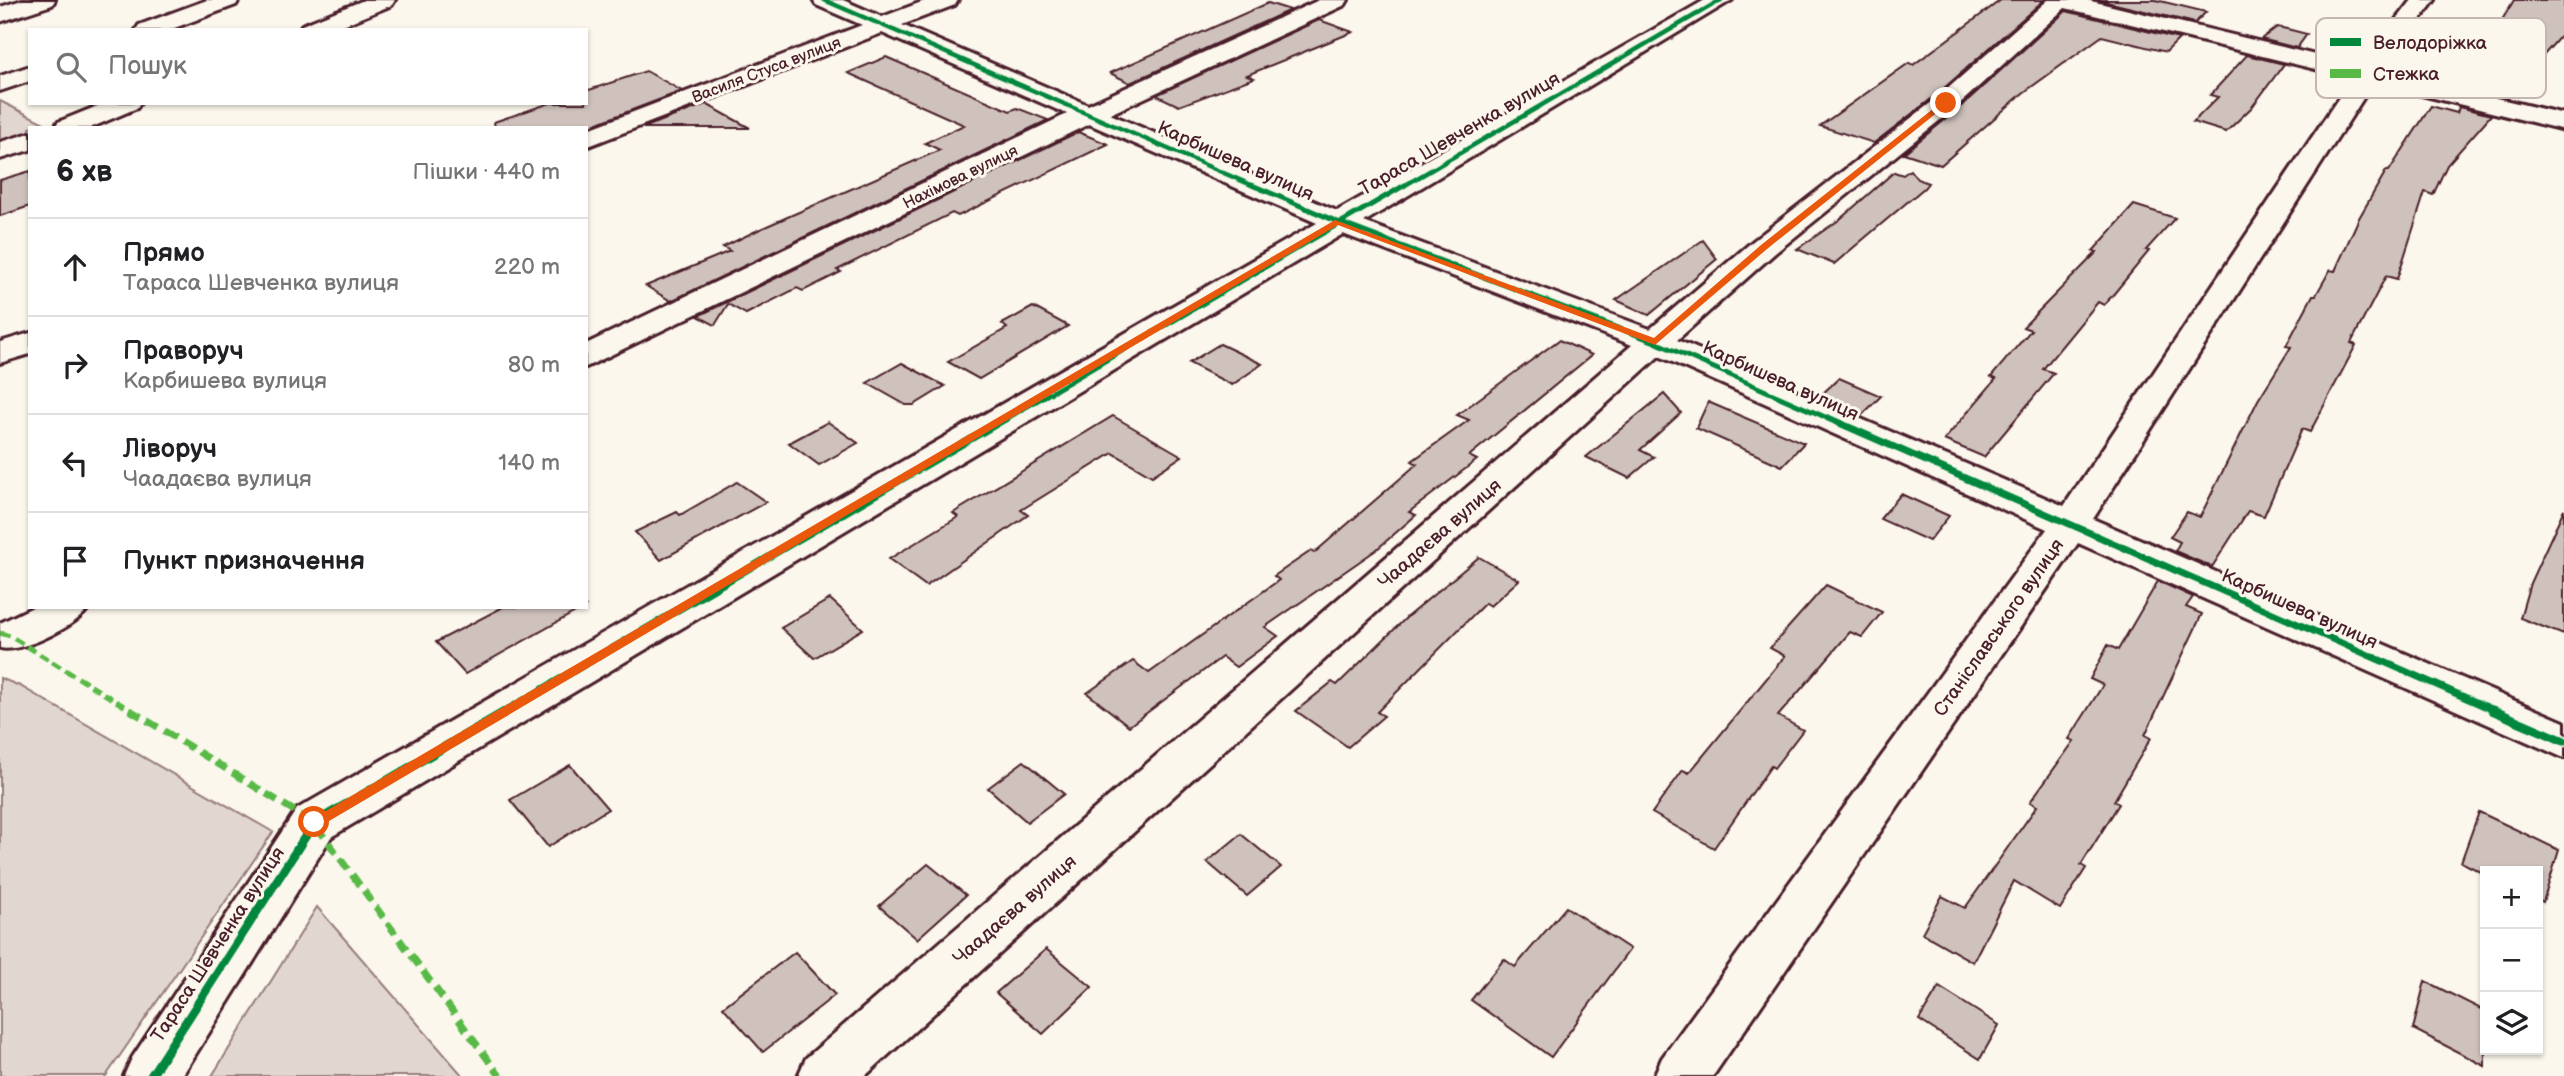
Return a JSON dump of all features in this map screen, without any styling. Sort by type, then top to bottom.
[{"type":"street","points":[[0,15],[44,0]]},
{"type":"street","points":[[152,28],[228,0]]},
{"type":"street","points":[[315,28],[384,0]]},
{"type":"street","name":"Карбишева вулиця","points":[[824,0],[1091,113],[1338,222],[1655,342],[2564,741]]},
{"type":"street","name":"Василя Стуса вулиця","points":[[588,138],[947,0]]},
{"type":"street","name":"Нахімова вулиця","points":[[588,356],[1091,113],[1337,0]]},
{"type":"street","name":"Тараса Шевченка вулиця","points":[[151,1076],[314,822],[1721,0]]},
{"type":"street","points":[[2060,0],[2316,62]]},
{"type":"street","name":"Чаадаєва вулиця","points":[[825,1076],[1764,247],[1946,103],[2060,0]]},
{"type":"street","name":"Станіславського вулиця","points":[[2410,18],[2424,0]]},
{"type":"street","points":[[0,84],[28,74]]},
{"type":"street","name":"Станіславського вулиця","points":[[1681,1076],[2071,524],[2351,98]]},
{"type":"street","points":[[2466,98],[2564,122]]},
{"type":"street","points":[[72,126],[123,105]]},
{"type":"street","points":[[0,151],[28,142]]},
{"type":"street","points":[[0,353],[28,344]]},
{"type":"street","points":[[10,636],[65,609]]},
{"type":"shaded area","points":[[0,101],[48,125],[28,126],[28,132],[0,141]]},
{"type":"shaded area","points":[[0,678],[20,686],[273,832],[106,1076],[0,1076]]},
{"type":"shaded area","points":[[317,907],[463,1076],[212,1076]]},
{"type":"building","points":[[2001,0],[2044,0],[1935,96],[1874,143],[1820,126],[1909,63],[1913,65]]},
{"type":"building","points":[[2098,0],[2156,0],[2206,12],[2195,23]]},
{"type":"building","points":[[2514,0],[2564,0],[2564,32],[2546,52],[2546,18],[2503,18]]},
{"type":"building","points":[[1268,3],[1290,10],[1130,83],[1110,73]]},
{"type":"building","points":[[2066,11],[2179,39],[2166,52],[2102,36],[2023,93],[1941,165],[1904,153],[1957,110]]},
{"type":"building","points":[[1319,20],[1353,32],[1247,75],[1254,78],[1179,106],[1156,95]]},
{"type":"building","points":[[2277,27],[2307,34],[2297,48],[2261,39]]},
{"type":"building","points":[[2247,55],[2284,64],[2252,107],[2226,132],[2193,122],[2218,97],[2210,95]]},
{"type":"building","points":[[886,57],[1010,111],[1017,108],[1048,120],[671,301],[646,286],[730,251],[723,247],[758,230],[940,150],[925,143],[964,125],[848,73]]},
{"type":"building","points":[[646,71],[682,91],[588,127],[495,126],[494,122],[544,105],[588,105],[588,90]]},
{"type":"building","points":[[706,104],[750,128],[643,128]]},
{"type":"building","points":[[2431,106],[2457,113],[2459,107],[2491,115],[2447,165],[2433,195],[2425,192],[2397,279],[2386,276],[2351,343],[2356,345],[2310,432],[2302,429],[2264,516],[2248,511],[2212,567],[2175,551],[2180,542],[2170,537],[2187,512],[2200,517],[2258,400],[2291,347],[2286,346],[2313,295],[2316,295],[2330,270],[2335,271],[2359,218],[2386,171],[2389,171]]},
{"type":"building","points":[[1078,132],[1108,144],[958,216],[952,213],[837,270],[841,272],[803,291],[797,288],[746,314],[728,304],[715,325],[698,316]]},
{"type":"building","points":[[1910,170],[1917,179],[1928,183],[1924,188],[1834,264],[1797,249],[1839,220],[1894,172],[1903,175]]},
{"type":"building","points":[[28,172],[28,207],[0,216],[0,180]]},
{"type":"building","points":[[2134,205],[2175,218],[2146,250],[2149,251],[2112,296],[2104,305],[2098,302],[2043,369],[2054,373],[1984,457],[1944,440],[1996,379],[1991,377],[2031,330],[2023,327],[2097,252],[2093,251]]},
{"type":"building","points":[[1703,240],[1717,259],[1649,315],[1616,300]]},
{"type":"building","points":[[1033,307],[1068,326],[979,379],[948,362],[1007,328],[1002,324]]},
{"type":"building","points":[[1559,340],[1592,355],[1469,456],[1477,460],[1409,512],[1416,515],[1376,550],[1265,627],[1278,636],[1236,667],[1222,657],[1129,726],[1087,693],[1133,661],[1149,673],[1279,580],[1274,576],[1311,551],[1314,553],[1417,464],[1412,461],[1469,420],[1457,415]]},
{"type":"building","points":[[1220,344],[1262,364],[1232,385],[1189,363]]},
{"type":"building","points":[[902,363],[945,386],[914,405],[906,405],[867,383]]},
{"type":"building","points":[[1839,378],[1881,396],[1861,416],[1818,398]]},
{"type":"building","points":[[1664,394],[1681,413],[1640,450],[1654,457],[1629,478],[1586,457]]},
{"type":"building","points":[[1708,402],[1804,443],[1782,466],[1696,428]]},
{"type":"building","points":[[1113,416],[1182,456],[1152,476],[1113,453],[1021,510],[1028,515],[926,586],[889,559],[958,517],[953,513]]},
{"type":"building","points":[[828,422],[858,443],[819,465],[789,443]]},
{"type":"building","points":[[737,482],[766,502],[661,560],[635,532],[677,512],[680,515]]},
{"type":"building","points":[[1901,494],[1949,516],[1929,541],[1880,519]]},
{"type":"building","points":[[2564,509],[2564,635],[2520,618],[2530,583]]},
{"type":"building","points":[[1479,557],[1519,580],[1490,606],[1485,603],[1377,712],[1384,716],[1348,747],[1296,711],[1332,682],[1337,685],[1408,616]]},
{"type":"building","points":[[2158,581],[2193,597],[2186,607],[2202,614],[2145,735],[2151,738],[2114,801],[2119,804],[2081,865],[2086,868],[2060,909],[2014,881],[1973,962],[1922,933],[1942,896],[1965,908],[2037,806],[2030,802],[2074,741],[2069,739],[2103,685],[2090,679],[2108,645],[2118,650]]},
{"type":"building","points":[[1826,585],[1882,612],[1862,637],[1850,632],[1778,716],[1803,730],[1774,768],[1771,766],[1714,848],[1652,813],[1683,770],[1689,773],[1785,656],[1770,648]]},
{"type":"building","points":[[830,599],[863,629],[814,658],[781,628]]},
{"type":"building","points":[[499,609],[580,609],[465,674],[436,642]]},
{"type":"building","points":[[1024,761],[1064,794],[1027,822],[988,788]]},
{"type":"building","points":[[570,765],[608,809],[548,847],[510,800]]},
{"type":"building","points":[[2479,812],[2559,850],[2543,902],[2543,866],[2480,866],[2480,872],[2461,862]]},
{"type":"building","points":[[1241,834],[1281,867],[1247,896],[1207,862]]},
{"type":"building","points":[[928,864],[966,895],[917,939],[879,906]]},
{"type":"building","points":[[1566,907],[1630,949],[1551,1057],[1471,1000],[1504,959],[1515,967]]},
{"type":"building","points":[[1046,949],[1092,987],[1043,1034],[996,993]]},
{"type":"building","points":[[795,952],[835,995],[763,1052],[723,1007]]},
{"type":"building","points":[[2425,981],[2480,1008],[2480,1055],[2485,1055],[2485,1066],[2413,1029]]},
{"type":"building","points":[[1939,987],[1999,1025],[1980,1059],[1919,1020]]},
{"type":"marked path","points":[[0,633],[10,636],[314,823],[500,1076]]},
{"type":"cycle path","points":[[824,0],[1338,222],[1655,342],[2564,741]]},
{"type":"cycle path","points":[[151,1076],[314,823],[1721,0]]},
{"type":"route","points":[[314,822],[1338,222],[1655,342],[1764,247],[1946,103]]}]
